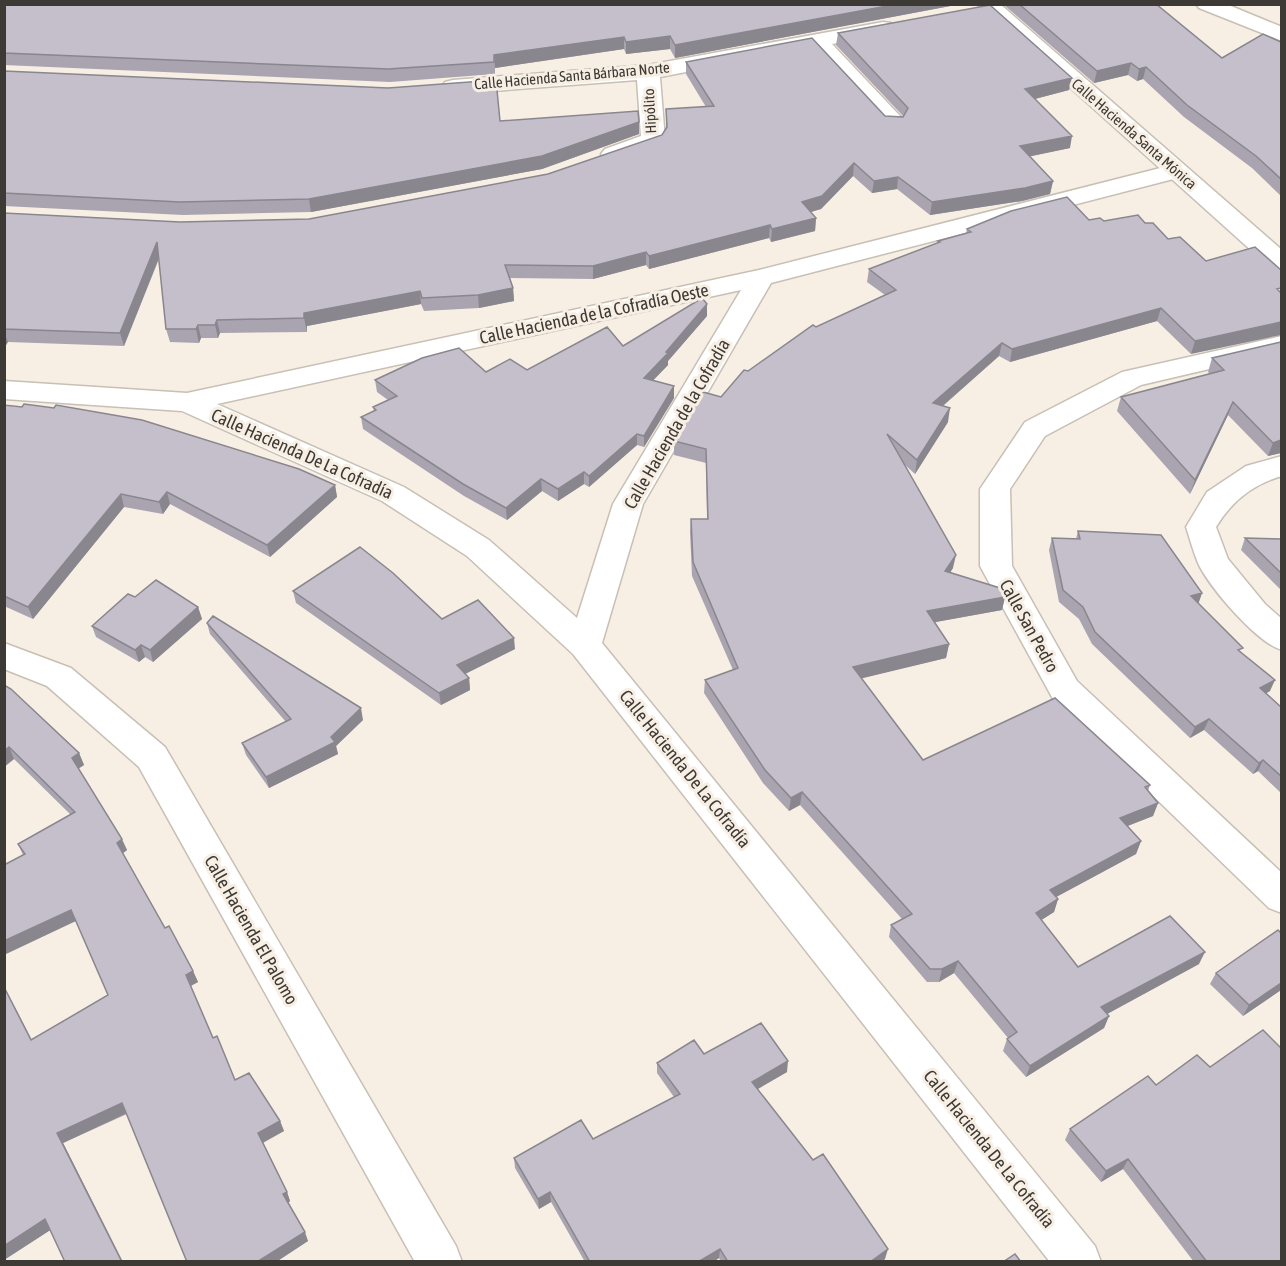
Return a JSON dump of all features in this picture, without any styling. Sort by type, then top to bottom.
[{"type":"street","points":[[1206,4],[1281,35]]},
{"type":"street","name":"Calle Hacienda Santa Mónica","points":[[982,8],[1176,171],[1281,264]]},
{"type":"street","name":"Calle Hacienda Santa Bárbara Norte","points":[[437,88],[648,72],[898,26]]},
{"type":"street","points":[[817,41],[893,122]]},
{"type":"street","name":"Hipólito","points":[[590,162],[653,140],[648,72]]},
{"type":"street","name":"Calle Hacienda de la Cofradía Oeste","points":[[4,390],[187,402],[761,278],[1176,171]]},
{"type":"street","name":"Calle Hacienda de la Cofradía","points":[[585,645],[628,504],[761,278]]},
{"type":"street","name":"Calle San Pedro","points":[[1281,344],[1132,378],[1035,429],[995,489],[996,567],[1065,690],[1281,897]]},
{"type":"street","name":"Calle Hacienda De La Cofradía","points":[[187,402],[393,494],[478,548],[585,645],[1079,1262]]},
{"type":"street","points":[[1281,466],[1257,473],[1218,499],[1201,527],[1214,563],[1253,612],[1281,638]]},
{"type":"street","name":"Calle Hacienda El Palomo","points":[[4,655],[59,677],[152,757],[440,1262]]},
{"type":"building","points":[[4,4],[898,4],[675,45],[670,36],[626,42],[624,37],[494,55],[494,62],[388,69],[4,53]]},
{"type":"building","points":[[1019,4],[1156,4],[1222,58],[1263,34],[1281,42],[1281,179],[1256,156],[1187,105],[1146,67],[1139,69],[1131,63],[1097,71]]},
{"type":"building","points":[[990,5],[1072,78],[1025,89],[1072,136],[1020,146],[1053,181],[1025,188],[932,202],[898,177],[874,181],[854,163],[822,196],[802,202],[816,218],[772,229],[770,225],[649,256],[646,252],[593,266],[505,265],[513,288],[478,295],[422,298],[420,291],[304,313],[304,318],[217,320],[215,325],[198,325],[196,329],[166,329],[157,242],[120,333],[4,329],[4,213],[180,222],[309,219],[548,174],[662,135],[667,127],[666,109],[714,106],[686,62],[812,38],[885,116],[903,117],[908,108],[838,33]]},
{"type":"building","points":[[4,71],[388,88],[496,80],[500,121],[638,111],[639,122],[542,156],[309,199],[180,202],[4,193]]},
{"type":"building","points":[[1067,197],[1089,220],[1100,218],[1104,221],[1138,215],[1145,223],[1153,223],[1168,239],[1180,237],[1206,261],[1255,247],[1281,270],[1281,288],[1277,289],[1281,293],[1281,322],[1195,341],[1161,308],[1012,349],[1002,343],[933,403],[950,408],[917,460],[887,434],[956,555],[945,571],[1000,588],[1005,597],[927,611],[949,644],[853,667],[923,760],[1055,698],[1150,785],[1145,787],[1158,803],[1120,818],[1141,841],[1050,890],[1058,899],[1036,913],[1078,967],[1170,916],[1205,952],[1101,1007],[1109,1016],[1030,1066],[1007,1039],[1017,1032],[958,961],[942,969],[930,969],[891,925],[912,914],[802,792],[791,798],[765,770],[705,680],[738,668],[693,562],[691,519],[708,519],[706,449],[674,441],[703,392],[721,397],[744,370],[748,371],[813,325],[816,327],[896,290],[869,269],[940,242],[938,241],[971,232],[967,229],[1011,211]]},
{"type":"building","points":[[702,298],[707,304],[666,352],[668,353],[644,378],[674,386],[644,436],[637,434],[589,476],[584,472],[558,489],[541,479],[506,508],[463,484],[361,417],[376,410],[373,407],[397,396],[375,380],[422,358],[459,348],[486,372],[510,359],[527,370],[607,327],[623,346]]},
{"type":"building","points":[[1281,342],[1281,440],[1273,443],[1233,402],[1195,480],[1121,397],[1224,370],[1212,358]]},
{"type":"building","points":[[24,404],[54,408],[56,405],[142,420],[299,469],[335,485],[267,545],[167,492],[159,502],[121,494],[28,607],[4,596],[4,405],[22,407]]},
{"type":"building","points":[[1078,531],[1161,535],[1202,593],[1191,596],[1243,648],[1238,650],[1275,680],[1260,688],[1281,707],[1281,776],[1263,760],[1259,763],[1209,719],[1195,727],[1095,632],[1083,607],[1063,590],[1052,538],[1080,539]]},
{"type":"building","points":[[1245,538],[1281,539],[1281,573]]},
{"type":"building","points":[[360,547],[393,573],[442,619],[478,600],[514,638],[457,665],[469,678],[439,693],[293,591]]},
{"type":"building","points":[[156,580],[198,607],[150,650],[141,645],[135,650],[92,626],[128,594],[135,597]]},
{"type":"building","points":[[213,616],[361,708],[331,737],[335,742],[266,777],[242,743],[291,719],[207,623]]},
{"type":"building","points":[[4,685],[79,753],[72,758],[122,839],[117,843],[165,928],[169,926],[193,971],[186,975],[213,1038],[217,1036],[235,1080],[249,1073],[280,1121],[258,1133],[287,1192],[283,1194],[305,1232],[257,1262],[187,1262],[122,1103],[57,1133],[122,1262],[65,1262],[45,1219],[4,1246],[4,987],[31,1040],[108,995],[71,910],[4,941],[4,865],[25,854],[18,844],[75,812],[9,747],[4,751]]},
{"type":"building","points":[[1278,930],[1281,933],[1281,983],[1249,1005],[1216,973]]},
{"type":"building","points":[[761,1023],[788,1061],[752,1082],[813,1160],[823,1154],[888,1249],[870,1262],[728,1262],[720,1249],[698,1262],[590,1262],[550,1192],[538,1199],[514,1158],[581,1120],[593,1139],[680,1094],[657,1063],[694,1040],[704,1054]]},
{"type":"building","points":[[1263,1030],[1281,1048],[1281,1262],[1207,1262],[1128,1159],[1106,1171],[1070,1129],[1148,1076],[1156,1085],[1197,1055],[1210,1067]]},
{"type":"building","points":[[1015,1254],[1021,1262],[1003,1262]]}]
